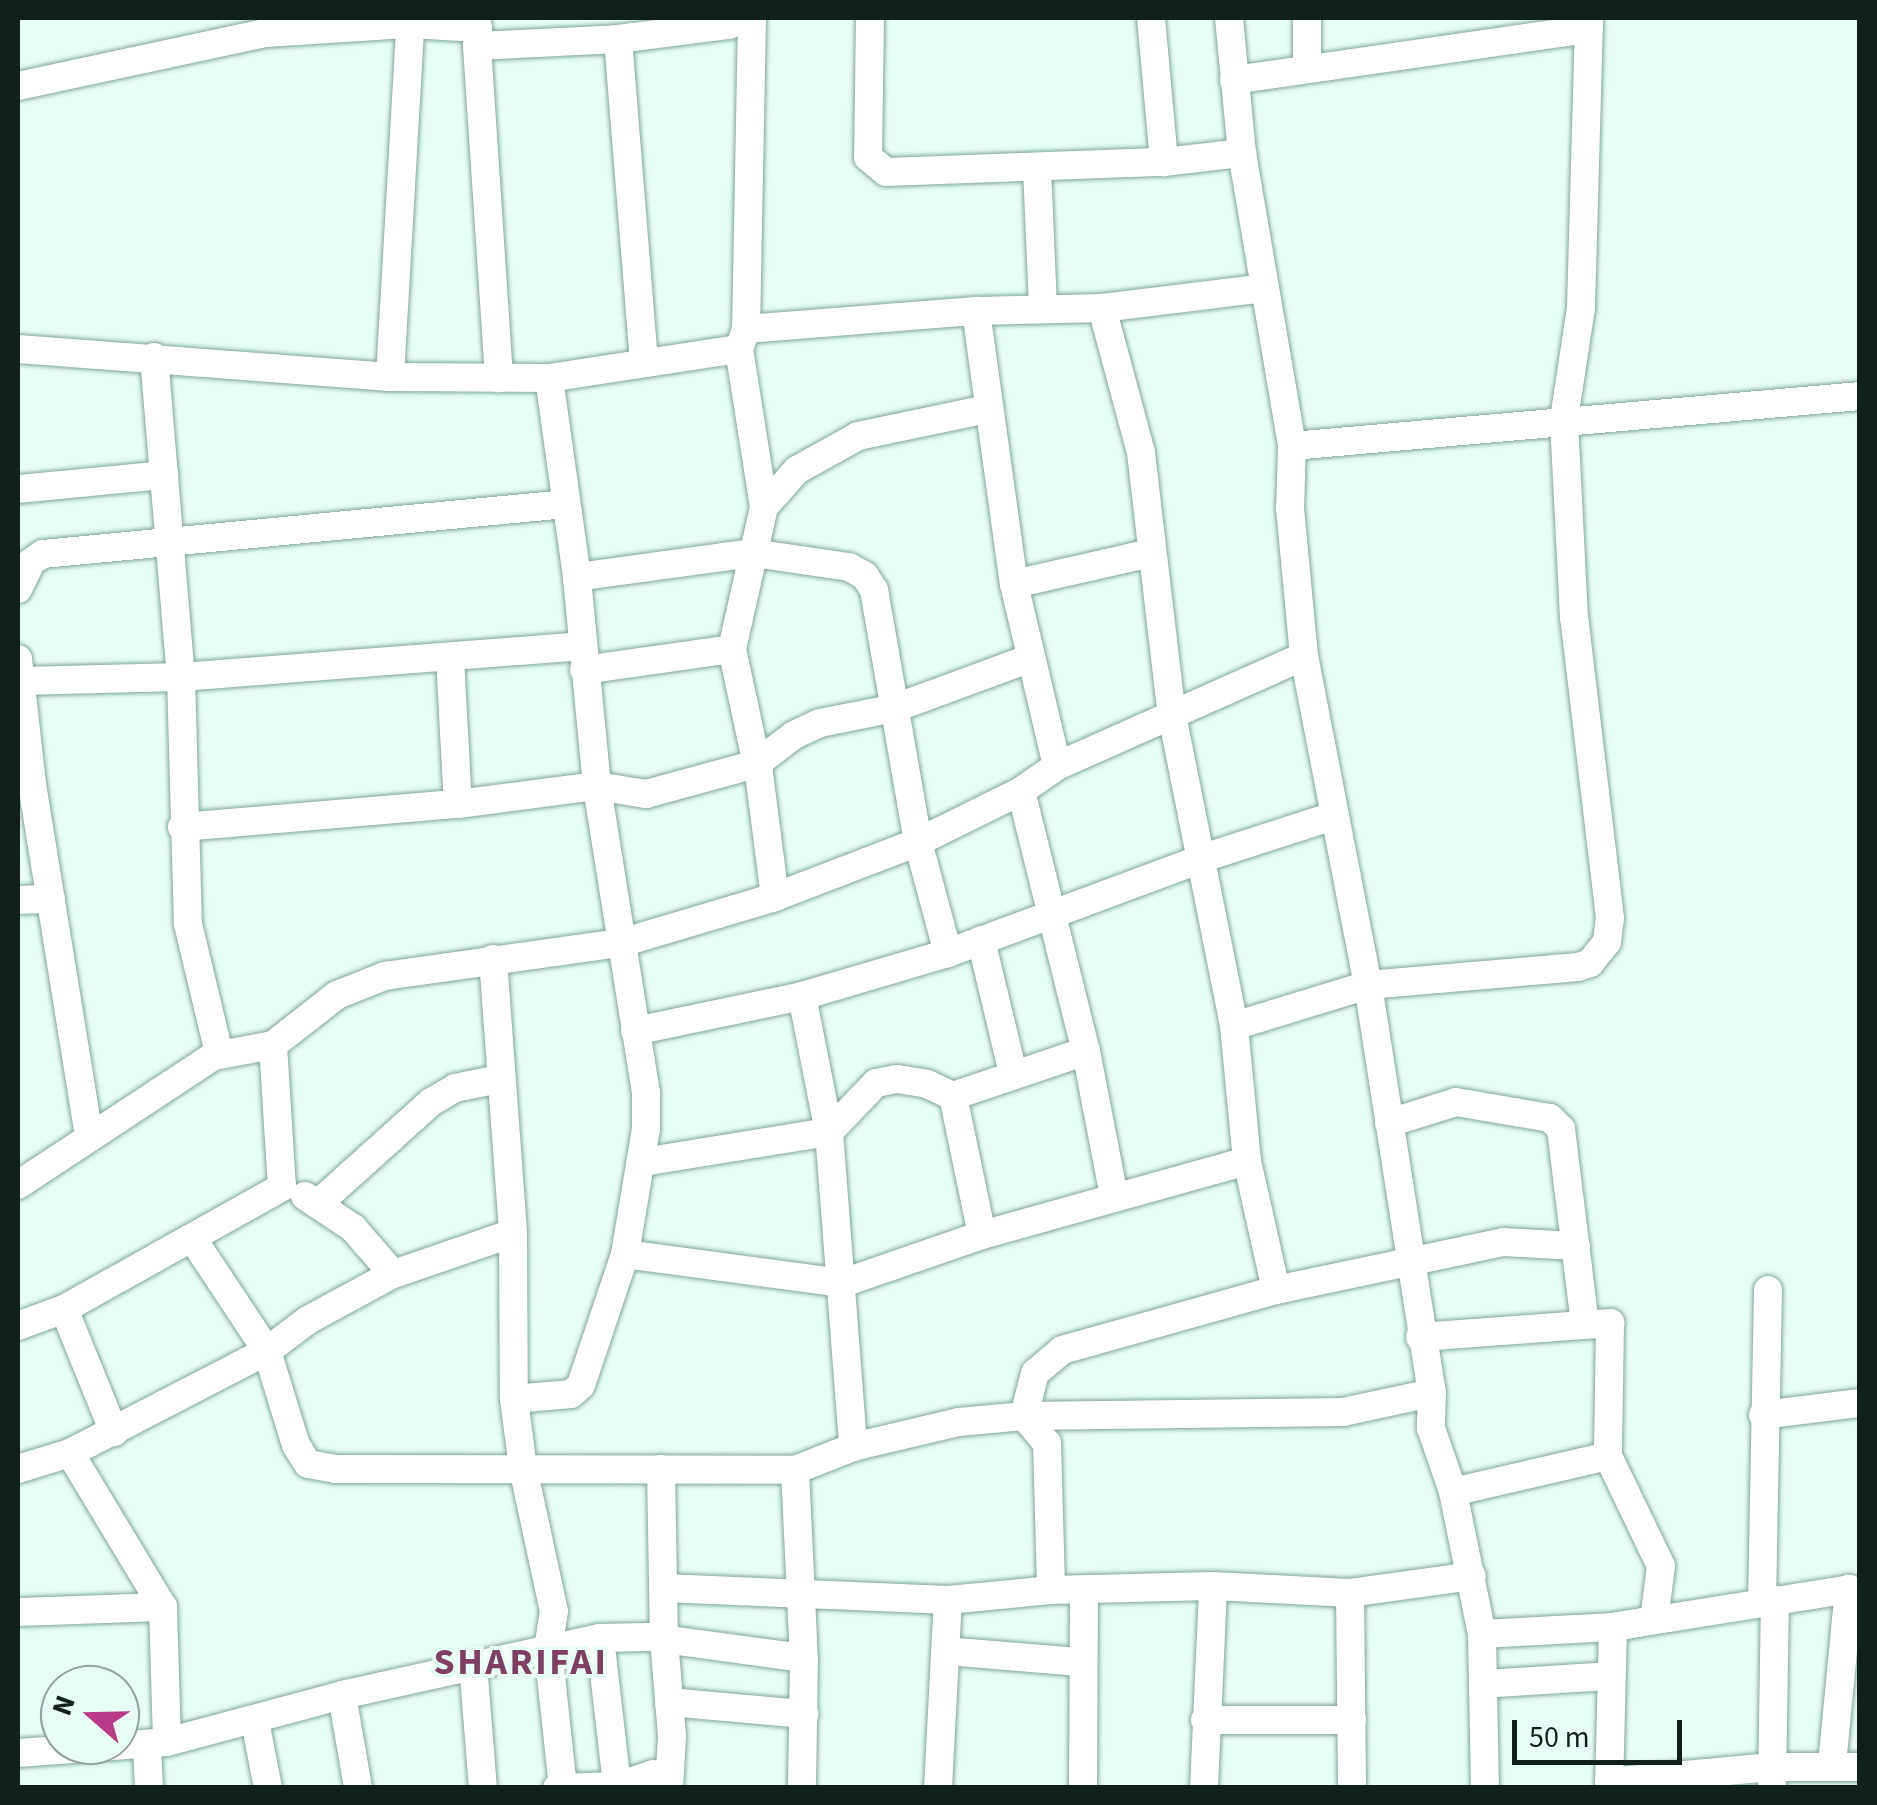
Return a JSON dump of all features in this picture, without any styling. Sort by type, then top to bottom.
[{"type":"street","points":[[18,86],[265,25],[411,20],[477,30],[618,39],[729,25],[742,18]]},
{"type":"street","points":[[752,18],[743,339],[764,507],[732,650],[756,764],[775,897]]},
{"type":"street","points":[[870,18],[868,157],[876,168],[886,172],[1038,169],[1242,153]]},
{"type":"street","points":[[1151,18],[1164,162]]},
{"type":"street","points":[[1229,18],[1242,153],[1292,446],[1290,508],[1304,656],[1332,816],[1368,985],[1420,1337],[1432,1393],[1431,1428],[1453,1492],[1482,1634],[1485,1788]]},
{"type":"street","points":[[1307,68],[1308,18]]},
{"type":"street","points":[[390,377],[411,20]]},
{"type":"street","points":[[1234,80],[1589,23],[1581,308],[1564,419],[1574,618],[1610,918],[1607,942],[1590,963],[1578,967],[1368,985],[1234,1026]]},
{"type":"street","points":[[477,30],[500,378]]},
{"type":"street","points":[[618,39],[644,364]]},
{"type":"street","points":[[1038,169],[1043,309]]},
{"type":"street","points":[[18,349],[390,377],[550,378],[644,364],[743,339],[976,311],[1102,308],[1266,288]]},
{"type":"street","points":[[1102,308],[1141,453],[1172,715],[1234,1026],[1246,1161],[1276,1290]]},
{"type":"street","points":[[976,311],[1014,584],[1057,766]]},
{"type":"street","points":[[154,357],[180,677],[188,924],[219,1053]]},
{"type":"street","points":[[514,1398],[571,1394],[581,1385],[625,1254],[643,1162],[646,1093],[598,786],[577,577],[550,378]]},
{"type":"street","points":[[1292,446],[1564,419],[1860,396]]},
{"type":"street","points":[[764,507],[797,470],[858,436],[987,409]]},
{"type":"street","points":[[18,489],[164,475]]},
{"type":"street","points":[[18,589],[31,562],[43,554],[566,504]]},
{"type":"street","points":[[1014,584],[1151,552]]},
{"type":"street","points":[[577,577],[753,553],[848,567],[865,576],[874,590],[918,842],[948,953]]},
{"type":"street","points":[[89,1137],[50,899],[25,784],[20,670],[180,677],[450,658],[583,658],[732,650]]},
{"type":"street","points":[[18,1185],[219,1053],[272,1045],[337,995],[385,976],[621,942],[775,897],[918,842],[1021,791],[1057,766],[1304,656]]},
{"type":"street","points":[[450,658],[458,804]]},
{"type":"street","points":[[182,827],[458,804],[598,786],[646,794],[756,764],[794,735],[820,724],[895,708],[1032,658]]},
{"type":"street","points":[[1021,791],[1086,1051],[1114,1196]]},
{"type":"street","points":[[634,1031],[802,996],[948,953],[1202,858],[1332,816]]},
{"type":"street","points":[[18,900],[50,899]]},
{"type":"street","points":[[980,940],[1013,1074]]},
{"type":"street","points":[[492,959],[513,1233],[514,1398],[523,1468],[552,1595],[554,1623],[548,1649],[561,1787],[616,1786],[653,1774],[668,1784],[672,1736],[664,1638],[661,1469]]},
{"type":"street","points":[[802,996],[830,1132],[853,1447]]},
{"type":"street","points":[[272,1045],[282,1187]]},
{"type":"street","points":[[643,1162],[830,1132],[876,1083],[897,1079],[927,1084],[953,1096],[1086,1051]]},
{"type":"street","points":[[320,1202],[430,1102],[456,1088],[499,1079]]},
{"type":"street","points":[[953,1096],[982,1235]]},
{"type":"street","points":[[1389,1122],[1456,1102],[1550,1118],[1560,1128],[1585,1324]]},
{"type":"street","points":[[625,1254],[843,1283],[982,1235],[1246,1161]]},
{"type":"street","points":[[282,1187],[320,1202],[352,1228],[392,1274]]},
{"type":"street","points":[[18,1326],[64,1309],[282,1187]]},
{"type":"street","points":[[18,1465],[70,1453],[114,1432],[266,1350],[308,1320],[392,1274],[513,1233]]},
{"type":"street","points":[[193,1239],[266,1350],[296,1444],[308,1464],[329,1468],[795,1470],[853,1447],[958,1422],[1024,1416],[1344,1412],[1432,1393]]},
{"type":"street","points":[[1024,1416],[1034,1373],[1062,1350],[1276,1290],[1503,1242],[1576,1246]]},
{"type":"street","points":[[1768,1290],[1762,1414],[1771,1777]]},
{"type":"street","points":[[64,1309],[114,1432]]},
{"type":"street","points":[[1420,1337],[1610,1323],[1608,1456],[1661,1566],[1654,1620],[1613,1627]]},
{"type":"street","points":[[1762,1414],[1860,1403]]},
{"type":"street","points":[[1024,1416],[1046,1443],[1051,1590]]},
{"type":"street","points":[[70,1453],[163,1607],[157,1744],[149,1788]]},
{"type":"street","points":[[1453,1492],[1608,1456]]},
{"type":"street","points":[[795,1470],[804,1658],[802,1788]]},
{"type":"street","points":[[664,1588],[948,1600],[1051,1590],[1212,1586],[1350,1593],[1472,1576]]},
{"type":"street","points":[[1204,1788],[1212,1586]]},
{"type":"street","points":[[1082,1788],[1084,1590]]},
{"type":"street","points":[[1482,1634],[1613,1627],[1768,1601],[1854,1592],[1846,1766],[1771,1777],[1609,1785],[1613,1627]]},
{"type":"street","points":[[1350,1593],[1352,1788]]},
{"type":"street","points":[[938,1788],[948,1600]]},
{"type":"street","points":[[18,1612],[163,1607]]},
{"type":"street","points":[[600,1638],[616,1786]]},
{"type":"street","points":[[18,1753],[157,1744],[255,1721],[342,1694],[600,1638],[664,1638],[804,1658]]},
{"type":"street","points":[[946,1652],[1081,1662]]},
{"type":"street","points":[[473,1664],[483,1788]]},
{"type":"street","points":[[1482,1684],[1610,1676]]},
{"type":"street","points":[[342,1694],[358,1788]]},
{"type":"street","points":[[670,1702],[804,1714]]},
{"type":"street","points":[[1205,1720],[1352,1720]]},
{"type":"street","points":[[255,1721],[268,1788]]},
{"type":"district","name":"SHARIFAI","points":[[521,1663]]}]
